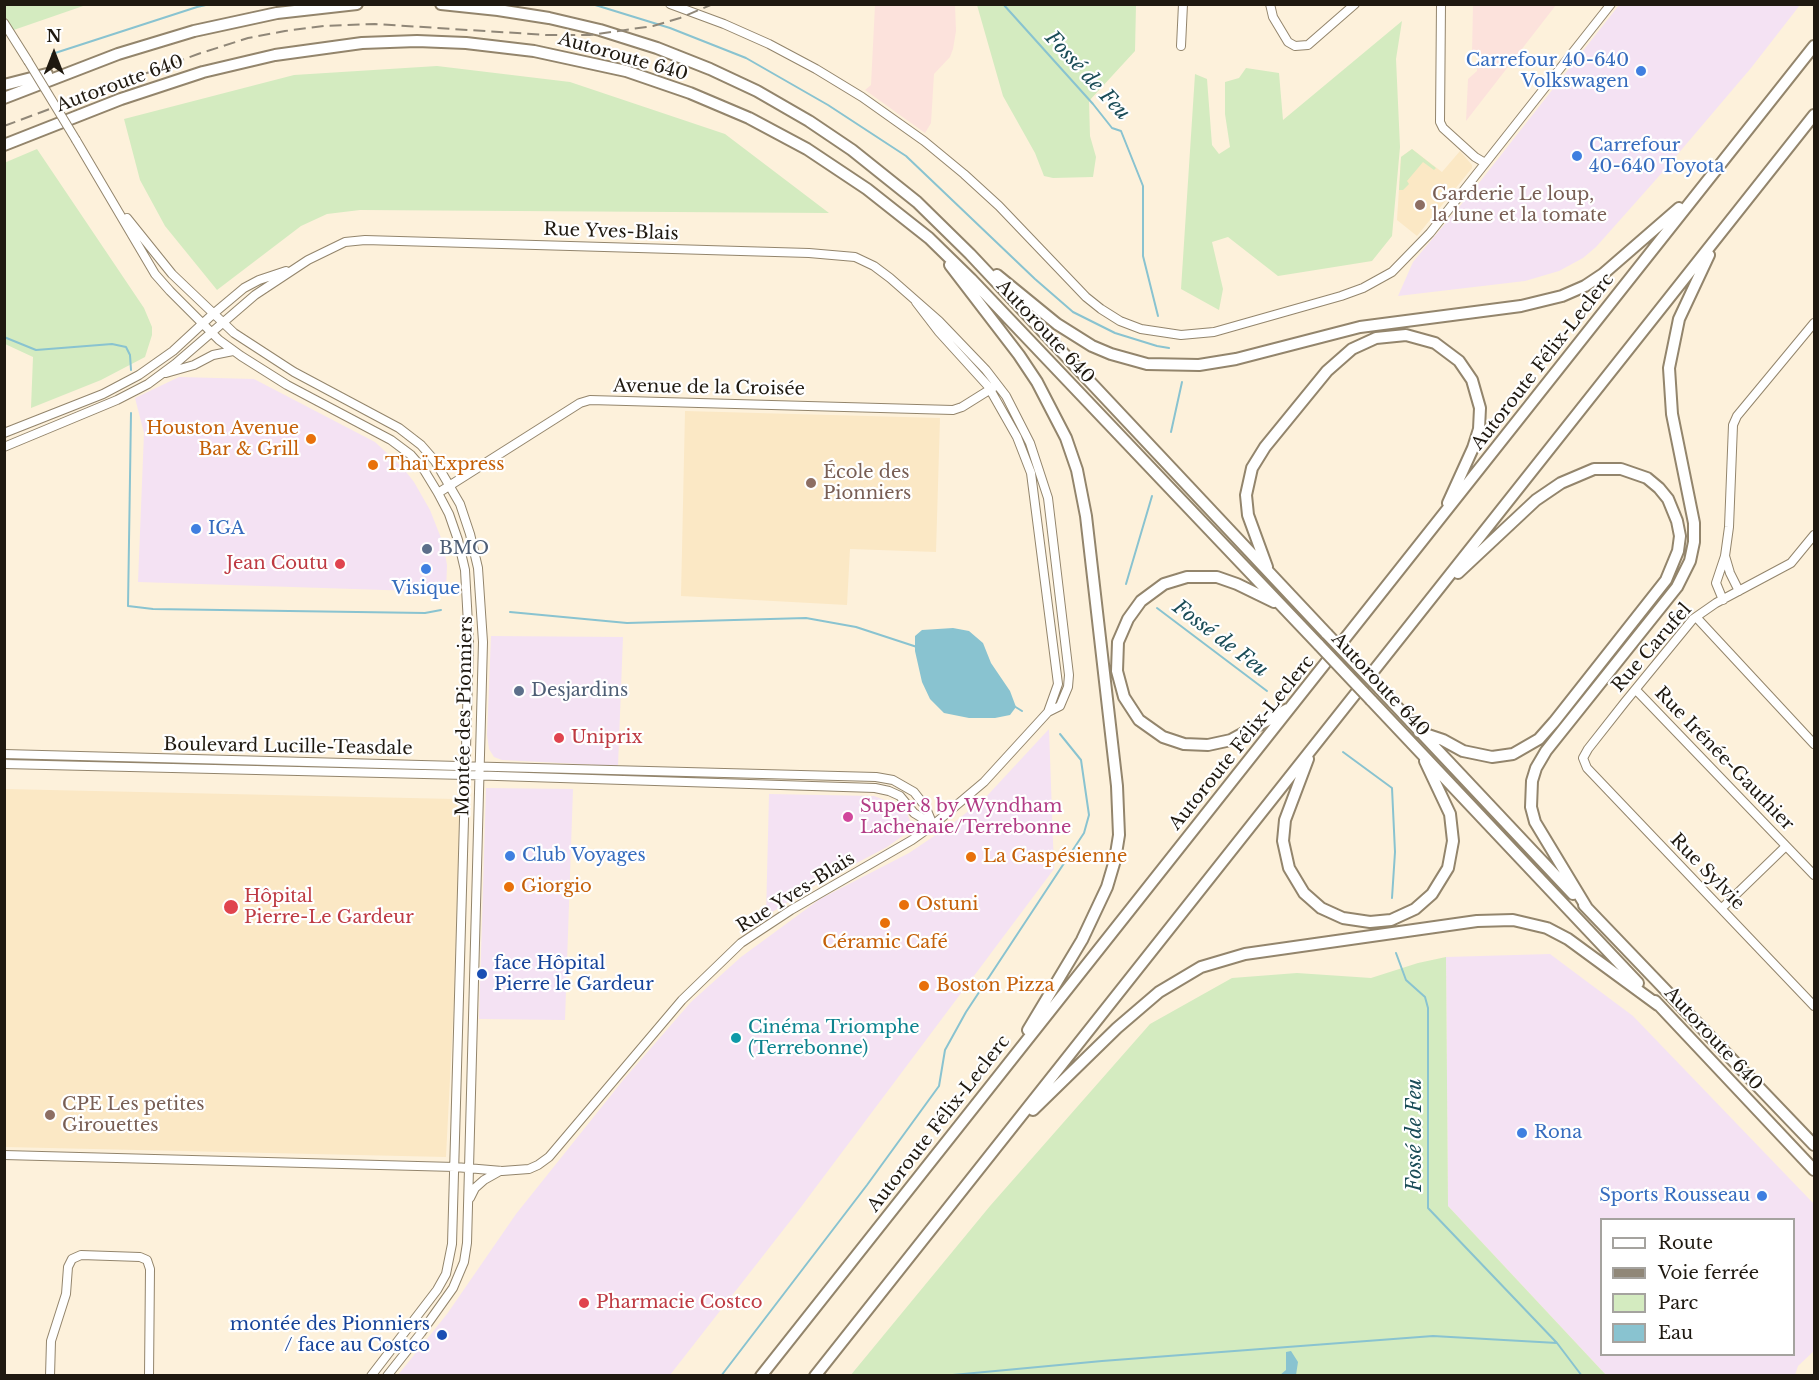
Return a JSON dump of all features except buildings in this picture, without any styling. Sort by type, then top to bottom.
[{"type":"highway","name":"Autoroute 640","points":[[4,98],[94,63],[168,38],[231,22],[299,10],[357,4]]},
{"type":"highway","name":"Autoroute 640","points":[[441,4],[498,9],[585,26],[657,48],[719,73],[780,104],[852,150],[911,197],[958,242],[1419,732],[1815,1145]]},
{"type":"highway","name":"Autoroute 640","points":[[4,145],[152,88],[203,72],[265,56],[329,46],[376,42],[447,42],[500,46],[568,57],[626,71],[671,86],[726,108],[778,133],[820,157],[867,189],[923,233],[971,279],[1815,1170]]},
{"type":"highway","name":"Autoroute Félix-Leclerc","points":[[761,1376],[1815,46]]},
{"type":"highway","points":[[4,85],[94,63]]},
{"type":"highway","points":[[815,1376],[1815,115]]},
{"type":"highway","points":[[958,242],[1057,324],[1092,346],[1147,364],[1199,365],[1226,361],[1360,327],[1521,306],[1562,296],[1585,286],[1610,269],[1701,189]]},
{"type":"highway","points":[[923,233],[1019,355],[1049,404],[1070,448],[1080,482],[1086,516],[1117,786],[1119,835],[1112,873],[1102,900],[1074,953],[1006,1066]]},
{"type":"highway","points":[[1587,908],[1535,822],[1531,807],[1532,781],[1536,768],[1546,751],[1677,587],[1690,561],[1694,523],[1671,407],[1669,368],[1682,311],[1720,234]]},
{"type":"highway","points":[[1270,573],[1248,515],[1246,495],[1252,468],[1265,447],[1327,371],[1352,350],[1376,338],[1406,335],[1435,343],[1459,361],[1476,389],[1480,408],[1478,436],[1440,519]]},
{"type":"highway","points":[[1419,732],[1443,740],[1463,751],[1492,757],[1514,754],[1539,739],[1665,580],[1678,551],[1679,528],[1675,513],[1659,488],[1641,475],[1615,468],[1587,471],[1561,483],[1536,500],[1431,598]]},
{"type":"highway","points":[[1280,605],[1238,584],[1217,577],[1194,576],[1170,582],[1145,597],[1128,619],[1118,642],[1117,671],[1124,698],[1139,720],[1163,737],[1184,744],[1208,745],[1231,740],[1293,706]]},
{"type":"highway","points":[[1313,748],[1286,813],[1283,841],[1287,863],[1300,887],[1321,908],[1343,918],[1370,922],[1397,918],[1421,904],[1441,881],[1450,861],[1453,835],[1450,814],[1421,753]]},
{"type":"highway","points":[[1002,1139],[1151,998],[1193,971],[1235,956],[1477,921],[1513,920],[1546,928],[1568,939],[1658,1005]]},
{"type":"street","points":[[670,4],[724,24],[774,47],[828,76],[879,108],[972,181],[1092,302],[1120,321],[1155,332],[1181,335],[1214,332],[1341,296],[1375,282],[1392,272],[1413,252],[1611,4]]},
{"type":"street","points":[[1180,46],[1183,4]]},
{"type":"street","points":[[1270,4],[1273,16],[1288,42],[1295,46],[1308,45],[1355,4]]},
{"type":"street","points":[[1441,4],[1440,122],[1443,128],[1485,163]]},
{"type":"street","name":"Montée des Pionniers","points":[[4,23],[113,200],[155,274],[210,332],[233,351],[280,381],[391,440],[411,455],[424,470],[438,493],[449,514],[458,540],[465,570],[469,642],[452,1244],[446,1274],[437,1290],[371,1376]]},
{"type":"street","name":"Montée des Pionniers","points":[[113,200],[165,266],[213,314],[240,337],[294,372],[399,428],[421,445],[435,461],[462,508],[478,568],[483,642],[467,1243],[464,1263],[444,1302],[387,1376]]},
{"type":"street","name":"Rue Yves-Blais","points":[[163,373],[248,300],[296,267],[332,247],[357,240],[825,253],[848,256],[869,263],[890,278],[939,321],[998,385],[1017,415],[1030,443],[1048,498],[1069,675],[1068,687],[1060,706],[1048,712]]},
{"type":"street","name":"Rue Yves-Blais","points":[[4,433],[103,394],[131,380],[173,351],[248,286],[296,267]]},
{"type":"street","name":"Rue Yves-Blais","points":[[4,1155],[455,1167],[502,1171],[529,1169],[549,1157],[652,1033],[690,991],[741,944],[791,910],[879,860],[933,825],[984,782],[1048,712],[1057,692],[1058,675],[1031,473],[1017,437],[991,390],[939,332],[916,302]]},
{"type":"street","points":[[1723,600],[1716,583],[1725,556],[1729,527],[1733,425],[1737,417],[1815,323]]},
{"type":"street","points":[[4,447],[117,400],[163,373],[194,365],[213,355],[233,351]]},
{"type":"street","name":"Avenue de la Croisée","points":[[438,493],[580,403],[599,400],[700,404],[710,402],[953,410],[998,385]]},
{"type":"street","name":"Rue Carufel","points":[[1584,756],[1625,702],[1696,617],[1791,563],[1815,535]]},
{"type":"street","points":[[1725,556],[1739,591]]},
{"type":"street","points":[[1696,617],[1815,744]]},
{"type":"street","name":"Rue Irénée-Gauthier","points":[[1636,690],[1815,875]]},
{"type":"street","name":"Boulevard Lucille-Teasdale","points":[[4,754],[466,771]]},
{"type":"street","name":"Rue Sylvie","points":[[1584,756],[1587,768],[1815,1006]]},
{"type":"street","name":"Boulevard Lucille-Teasdale","points":[[4,764],[480,771],[669,781],[875,788],[889,790],[900,796],[914,813],[933,825]]},
{"type":"street","points":[[669,772],[669,781]]},
{"type":"street","name":"Boulevard Lucille-Teasdale","points":[[570,774],[669,772],[876,777],[893,780],[914,792],[925,806],[933,825]]},
{"type":"street","points":[[792,775],[792,785]]},
{"type":"street","points":[[1722,908],[1786,846]]},
{"type":"street","points":[[464,873],[477,873]]},
{"type":"street","points":[[468,1203],[472,1192],[478,1185],[489,1176],[502,1171]]},
{"type":"street","points":[[50,1376],[51,1341],[66,1294],[68,1267],[72,1259],[81,1255],[140,1257],[147,1260],[150,1269],[149,1376]]},
{"type":"street","points":[[404,1334],[414,1342]]},
{"type":"shaded area","points":[[875,5],[955,5],[956,31],[953,49],[950,57],[934,74],[931,123],[925,133],[865,90],[871,85]]},
{"type":"shaded area","points":[[1473,5],[1556,5],[1466,121],[1468,79],[1477,71],[1478,54],[1472,54]]},
{"type":"shaded area","points":[[1619,5],[1800,5],[1751,68],[1660,175],[1596,247],[1583,258],[1559,271],[1525,281],[1398,296],[1413,262],[1475,188]]},
{"type":"shaded area","name":"Garderie Le loup, la lune et la tomate","points":[[1412,149],[1442,172],[1460,151],[1472,165],[1472,168],[1417,236],[1397,220],[1401,157]]},
{"type":"shaded area","points":[[179,377],[254,379],[375,442],[403,468],[430,510],[443,543],[447,565],[446,592],[138,582],[144,433],[135,398]]},
{"type":"shaded area","name":"École des Pionniers","points":[[685,411],[940,418],[936,552],[850,549],[847,605],[681,596]]},
{"type":"shaded area","points":[[491,636],[623,637],[618,766],[502,760],[494,757],[489,749],[487,735]]},
{"type":"shaded area","points":[[1049,729],[1054,869],[798,1211],[670,1375],[398,1375],[447,1314],[516,1214],[624,1079],[691,1002],[741,957],[820,899],[909,853],[952,824],[985,798]]},
{"type":"shaded area","points":[[486,788],[573,789],[565,1020],[479,1019]]},
{"type":"shaded area","name":"Hôpital Pierre-Le Gardeur","points":[[5,789],[455,799],[460,814],[446,1157],[5,1147]]},
{"type":"shaded area","points":[[769,794],[874,796],[901,806],[911,823],[904,835],[887,847],[817,884],[766,916]]},
{"type":"shaded area","points":[[1550,954],[1633,1016],[1814,1204],[1814,1351],[1798,1366],[1795,1375],[1606,1375],[1448,1206],[1446,957]]},
{"type":"green space","points":[[5,4],[86,5],[5,33]]},
{"type":"green space","points":[[977,5],[1136,5],[1135,51],[1089,101],[1090,136],[1096,157],[1093,177],[1053,178],[1044,176],[1035,153],[1003,96]]},
{"type":"green space","points":[[1402,21],[1396,59],[1400,147],[1392,236],[1372,261],[1278,276],[1228,237],[1212,242],[1223,289],[1219,310],[1181,289],[1195,74],[1207,79],[1212,145],[1219,154],[1230,147],[1225,114],[1225,82],[1239,78],[1246,68],[1279,73],[1283,120]]},
{"type":"green space","points":[[437,66],[570,82],[725,134],[829,213],[360,210],[327,214],[301,226],[217,290],[165,226],[140,180],[124,119],[294,75]]},
{"type":"green space","points":[[37,149],[144,308],[152,327],[152,335],[145,357],[101,380],[31,408],[33,357],[5,344],[4,163]]},
{"type":"green space","points":[[1412,149],[1436,168],[1434,170],[1423,162],[1407,181],[1409,184],[1403,190],[1399,190],[1401,157]]},
{"type":"green space","points":[[1446,957],[1448,1206],[1606,1375],[850,1376],[990,1206],[1150,1024],[1232,978],[1297,973],[1371,978]]},
{"type":"water","points":[[953,628],[969,631],[983,643],[991,663],[1010,691],[1016,707],[1010,715],[995,718],[969,718],[944,713],[930,699],[922,682],[915,651],[915,636],[922,630]]},
{"type":"water","points":[[1291,1351],[1298,1362],[1296,1375],[1280,1375],[1286,1370],[1286,1352]]},
{"type":"waterway","points":[[52,54],[210,4]]},
{"type":"waterway","points":[[592,4],[670,28],[746,58],[828,105],[906,156],[1035,279],[1073,312],[1115,333],[1169,348]]},
{"type":"waterway","name":"Fossé de Feu","points":[[1003,4],[1112,128],[1121,131],[1143,186],[1143,256],[1158,316]]},
{"type":"waterway","points":[[4,337],[36,350],[112,344],[126,347],[130,355],[131,370]]},
{"type":"waterway","name":"Fossé de Feu","points":[[1171,432],[1182,382]]},
{"type":"waterway","points":[[131,413],[128,606],[153,609],[425,613],[441,610]]},
{"type":"waterway","name":"Fossé de Feu","points":[[1126,584],[1152,496]]},
{"type":"waterway","name":"Fossé de Feu","points":[[1157,608],[1267,691]]},
{"type":"waterway","points":[[510,612],[627,623],[806,618],[856,627],[917,647]]},
{"type":"waterway","points":[[1014,706],[1022,711]]},
{"type":"waterway","points":[[721,1376],[867,1185],[939,1086],[945,1050],[966,1012],[1084,833],[1089,815],[1081,760],[1060,734]]},
{"type":"waterway","name":"Fossé de Feu","points":[[1343,752],[1392,788],[1395,852],[1392,898]]},
{"type":"waterway","name":"Fossé de Feu","points":[[1396,953],[1406,980],[1425,997],[1428,1008],[1428,1208],[1557,1343],[1582,1376]]},
{"type":"waterway","points":[[942,1376],[1102,1361],[1433,1336],[1557,1343]]},
{"type":"railway","points":[[4,126],[198,54],[248,38],[285,31],[324,26],[375,24],[547,35],[590,35],[653,26],[713,4]]},
{"type":"place","name":"Carrefour 40-640 Volkswagen","points":[[1641,71]]},
{"type":"place","name":"Carrefour 40-640 Toyota","points":[[1577,156]]},
{"type":"place","name":"Garderie Le loup, la lune et la tomate","points":[[1420,205]]},
{"type":"place","name":"Houston Avenue Bar & Grill","points":[[311,439]]},
{"type":"place","name":"Thaï Express","points":[[373,465]]},
{"type":"place","name":"École des Pionniers","points":[[811,483]]},
{"type":"place","name":"IGA","points":[[196,529]]},
{"type":"place","name":"BMO","points":[[427,549]]},
{"type":"place","name":"Jean Coutu","points":[[340,564]]},
{"type":"place","name":"Visique","points":[[426,569]]},
{"type":"place","name":"Desjardins","points":[[519,691]]},
{"type":"place","name":"Uniprix","points":[[559,738]]},
{"type":"place","name":"Super 8 by Wyndham Lachenaie/Terrebonne","points":[[848,817]]},
{"type":"place","name":"Club Voyages","points":[[510,856]]},
{"type":"place","name":"La Gaspésienne","points":[[971,857]]},
{"type":"place","name":"Giorgio","points":[[509,887]]},
{"type":"place","name":"Ostuni","points":[[904,905]]},
{"type":"place","name":"Hôpital Pierre-Le Gardeur","points":[[231,907]]},
{"type":"place","name":"Céramic Café","points":[[885,923]]},
{"type":"place","name":"face Hôpital Pierre le Gardeur","points":[[482,974]]},
{"type":"place","name":"Boston Pizza","points":[[924,986]]},
{"type":"place","name":"Cinéma Triomphe (Terrebonne)","points":[[736,1038]]},
{"type":"place","name":"CPE Les petites Girouettes","points":[[50,1115]]},
{"type":"place","name":"Rona","points":[[1522,1133]]},
{"type":"place","name":"Sports Rousseau","points":[[1762,1196]]},
{"type":"place","name":"Pharmacie Costco","points":[[584,1303]]},
{"type":"place","name":"montée des Pionniers / face au Costco","points":[[442,1335]]}]
